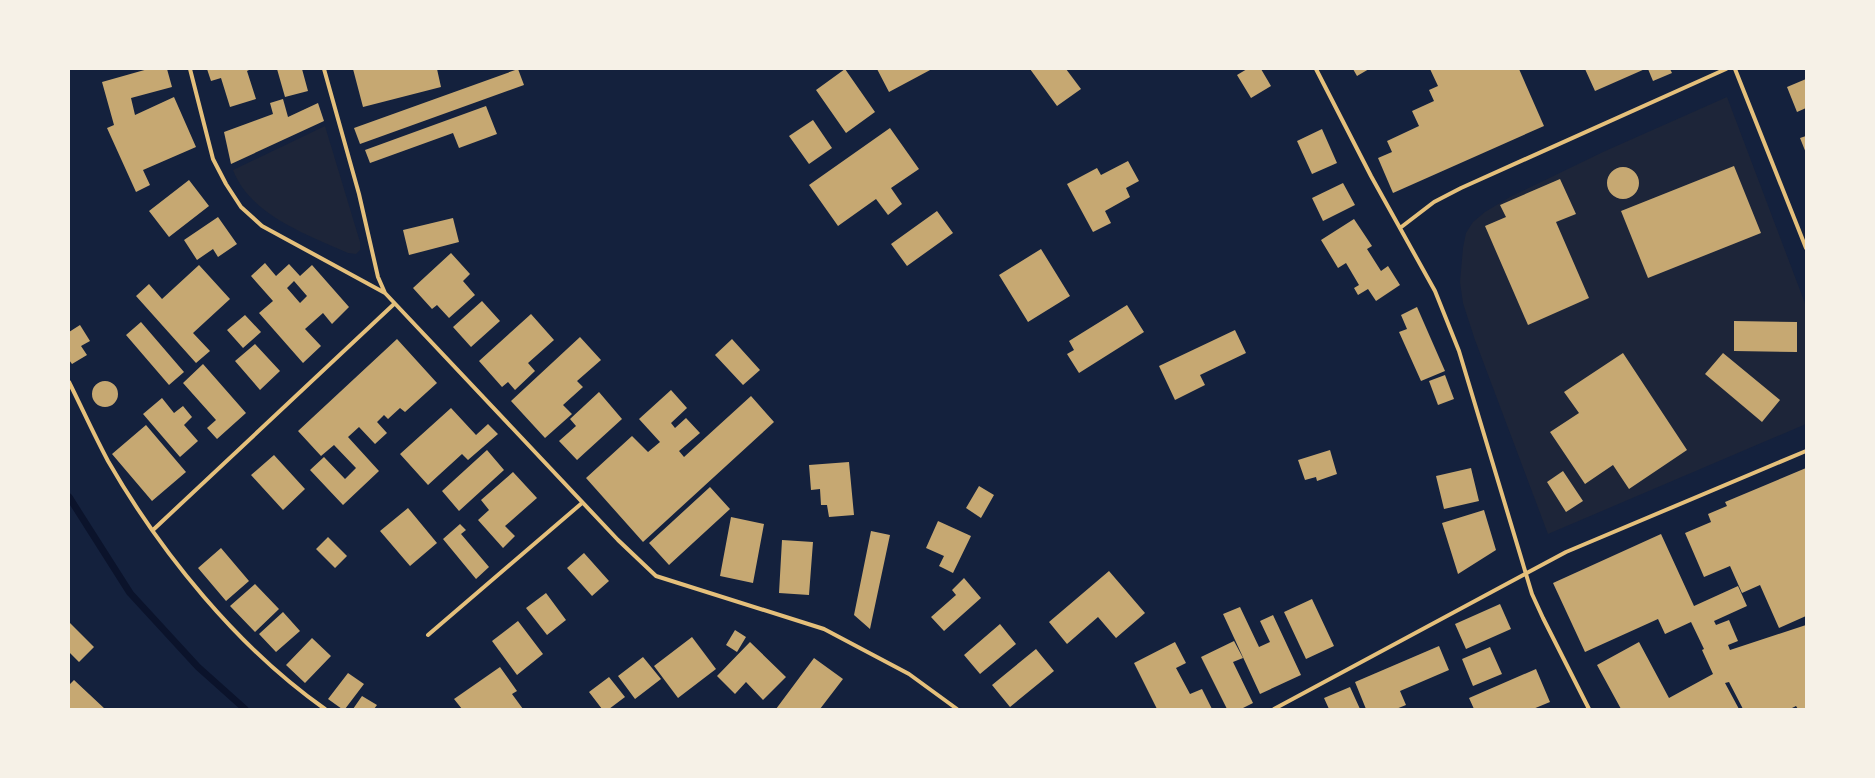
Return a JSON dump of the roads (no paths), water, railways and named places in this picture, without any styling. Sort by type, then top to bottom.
[{"type":"street","points":[[190,69],[213,159],[226,184],[241,207],[267,229],[385,293]]},
{"type":"street","points":[[324,69],[359,194],[378,277],[385,293],[618,540],[656,576],[824,629],[909,674],[956,709]]},
{"type":"street","points":[[1316,69],[1435,291],[1459,351],[1526,573],[1543,618],[1589,709]]},
{"type":"street","points":[[1400,228],[1434,202],[1461,188],[1726,69]]},
{"type":"street","points":[[1735,69],[1806,248]]},
{"type":"street","points":[[153,530],[394,304]]},
{"type":"street","points":[[69,382],[108,460],[130,497],[153,530],[214,607],[251,646],[285,678],[325,709]]},
{"type":"street","points":[[1274,709],[1566,552],[1806,451]]},
{"type":"street","points":[[428,635],[582,503]]},
{"type":"waterway","points":[[69,497],[130,593],[198,667],[245,709]]}]
